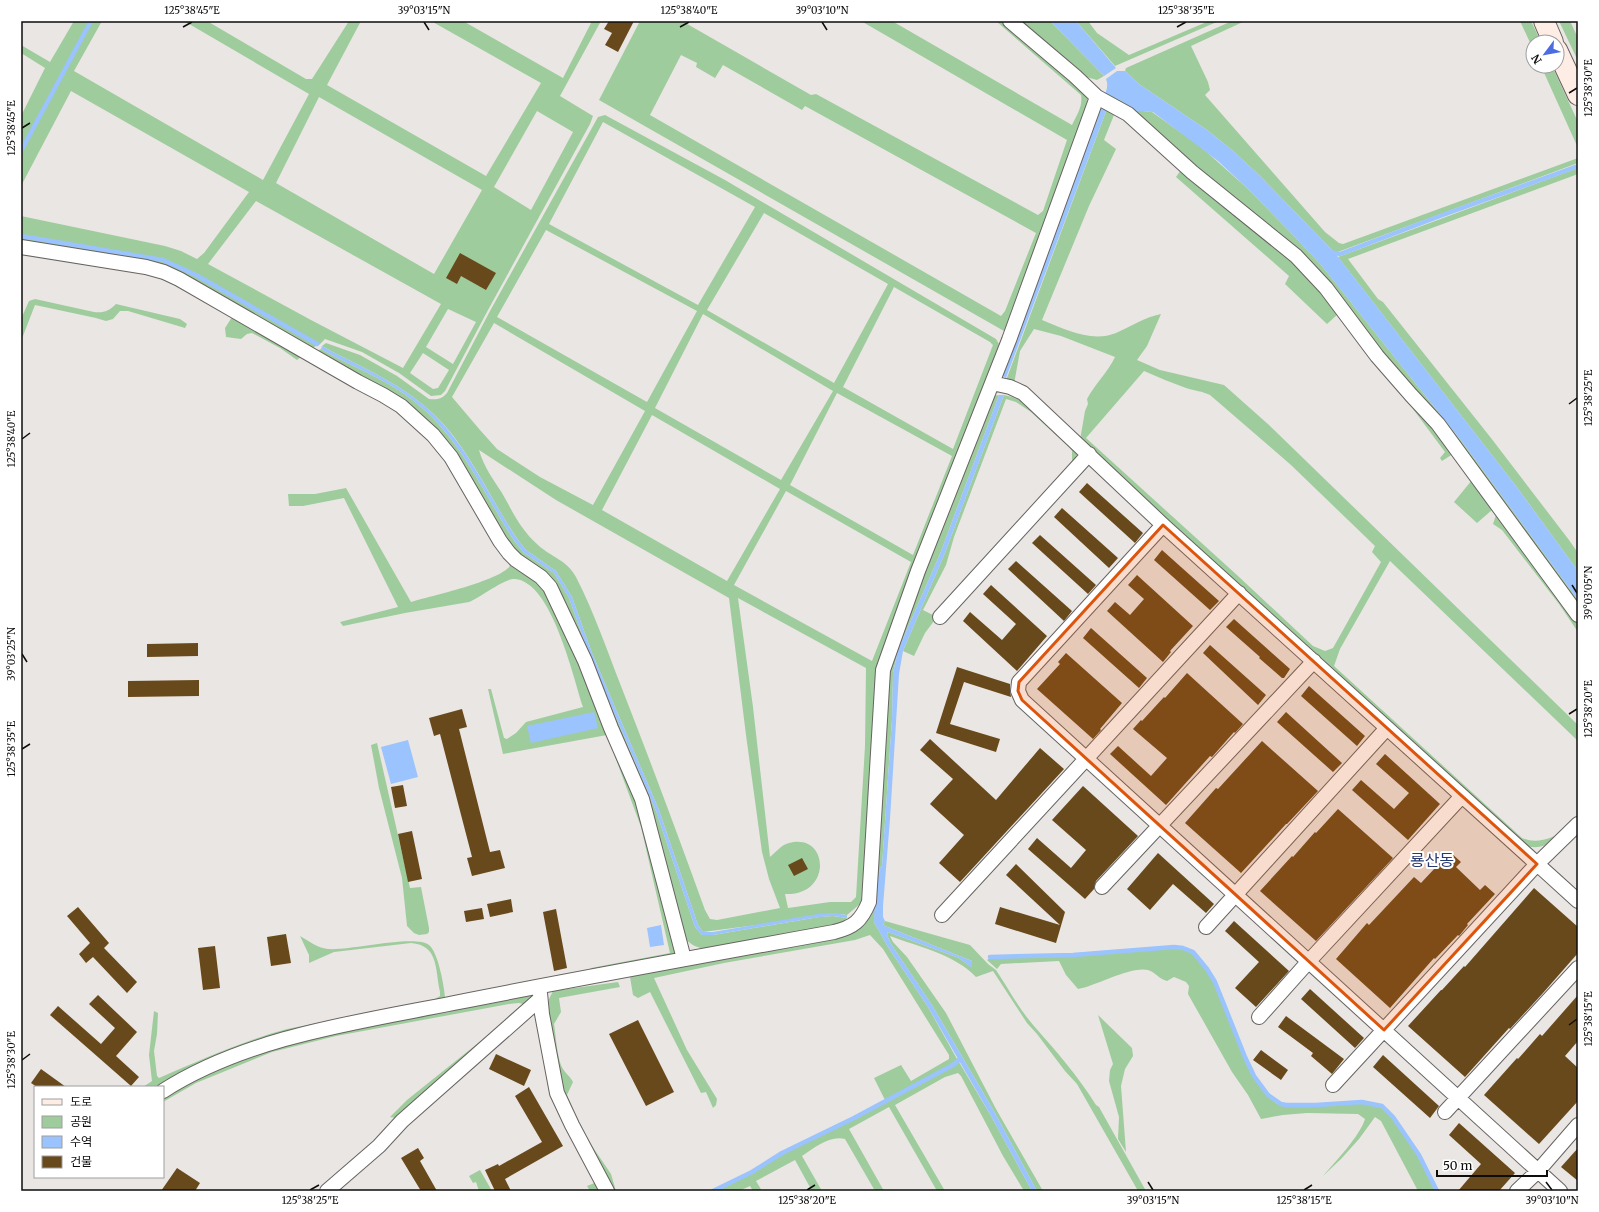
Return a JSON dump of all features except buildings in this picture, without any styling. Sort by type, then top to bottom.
[{"type":"main road","points":[[1544,21],[1550,34]]},
{"type":"main road","points":[[1565,67],[1578,95]]},
{"type":"street","points":[[1010,21],[1070,71],[1097,97],[1128,114],[1192,172],[1291,251],[1312,273],[1410,396],[1438,424],[1578,615]]},
{"type":"street","points":[[164,1090],[220,1062],[278,1041],[324,1028],[540,993],[684,959],[834,932],[846,929],[855,924],[864,914],[869,902],[882,670],[913,585],[992,383],[1097,97]]},
{"type":"street","points":[[21,247],[146,267],[164,272],[383,395],[401,406],[433,435],[451,457],[500,541],[516,560],[541,577],[550,587],[559,604],[585,661],[611,728],[642,799],[684,959]]},
{"type":"street","points":[[992,383],[1010,387],[1023,393],[1163,525],[1578,901]]},
{"type":"street","points":[[940,617],[1088,454]]},
{"type":"street","points":[[1163,525],[1019,682],[1018,691],[1022,700],[1560,1191]]},
{"type":"street","points":[[942,915],[1239,593]]},
{"type":"street","points":[[1102,887],[1314,661]]},
{"type":"street","points":[[1206,927],[1387,728]]},
{"type":"street","points":[[1259,1017],[1462,796]]},
{"type":"street","points":[[1333,1085],[1537,864],[1578,824]]},
{"type":"street","points":[[1445,1112],[1578,968]]},
{"type":"street","points":[[327,1191],[379,1146],[402,1121],[483,1052],[540,993]]},
{"type":"street","points":[[540,993],[546,1037],[557,1093],[607,1191]]},
{"type":"street","points":[[1517,1191],[1538,1171],[1578,1125]]},
{"type":"highlighted area","points":[[1163,525],[1537,864],[1384,1030],[1022,700],[1018,691],[1019,682]]},
{"type":"green space","points":[[74,21],[90,21],[21,149],[21,116],[45,68],[21,53],[21,45],[50,62]]},
{"type":"green space","points":[[92,21],[102,21],[74,71],[263,180],[309,94],[184,21],[207,21],[306,79],[312,79],[349,21],[361,21],[327,85],[486,176],[541,83],[431,21],[463,21],[563,78],[592,21],[601,21],[560,96],[593,116],[590,124],[445,391],[441,395],[431,396],[399,373],[362,352],[325,339],[319,345],[196,274],[164,259],[21,235],[21,216],[165,246],[181,251],[197,259],[204,253],[249,192],[71,91],[21,186],[21,153]],"holes":[[[319,97],[482,190],[434,274],[276,183]],[[537,111],[573,132],[531,210],[494,187]],[[256,201],[441,304],[403,368],[208,264]],[[448,309],[476,322],[453,364],[426,347]],[[423,353],[449,370],[438,388],[433,389],[410,373]]]},
{"type":"green space","points":[[640,21],[682,21],[811,95],[816,94],[1038,215],[1043,211],[1067,140],[861,21],[892,21],[1072,125],[1078,114],[1081,95],[996,21],[1005,21],[1087,96],[1088,103],[1007,330],[1004,331],[599,100]],"holes":[[[681,55],[697,63],[696,67],[715,78],[723,65],[802,110],[805,106],[1036,233],[1005,311],[1001,316],[650,115]]]},
{"type":"green space","points":[[1013,21],[1050,21],[1104,76],[1097,80],[1086,77]]},
{"type":"green space","points":[[1076,21],[1088,21],[1097,33],[1129,55],[1209,21],[1219,21],[1115,66]]},
{"type":"green space","points":[[1232,21],[1245,21],[1191,46],[1208,82],[1210,90],[1205,95],[1325,232],[1339,243],[1343,244],[1578,158],[1578,163],[1335,253],[1258,174],[1232,150],[1207,130],[1139,84],[1125,71],[1126,68]]},
{"type":"green space","points":[[1520,21],[1531,21],[1537,34],[1526,34]]},
{"type":"green space","points":[[1559,21],[1570,21],[1578,38],[1578,61]]},
{"type":"green space","points":[[1545,74],[1556,74],[1578,122],[1578,148]]},
{"type":"green space","points":[[1117,100],[1120,100],[1133,110],[1152,112],[1201,147],[1247,188],[1322,266],[1463,443],[1578,600],[1578,612],[1348,313]]},
{"type":"green space","points":[[1108,106],[1128,121],[1114,115],[1104,140],[1116,149],[1089,206],[1042,320],[1078,334],[1088,336],[1107,336],[1144,319],[1161,314],[1147,346],[1137,360],[1160,370],[1224,385],[1269,425],[1578,725],[1578,741],[1390,561],[1340,649],[1334,666],[1522,838],[1534,841],[1540,840],[1568,830],[1548,844],[1536,847],[1524,845],[1080,440],[1085,411],[1088,404],[1087,399],[1115,357],[1061,336],[1034,329],[1020,351],[1014,384],[1005,383]],"holes":[[[1144,371],[1186,388],[1210,395],[1291,465],[1375,546],[1372,552],[1381,562],[1333,648],[1325,651],[1313,646],[1086,438]]]},
{"type":"green space","points":[[605,115],[725,180],[996,339],[999,344],[884,650],[871,765],[861,903],[847,915],[841,914],[703,932],[698,925],[659,810],[592,653],[572,597],[556,571],[526,550],[518,540],[464,450],[437,418],[422,404],[398,387],[322,346],[326,343],[360,355],[397,376],[429,399],[439,399],[443,397],[447,393],[490,311],[598,117]],"holes":[[[603,122],[755,207],[698,305],[549,224]],[[764,213],[888,284],[834,383],[707,310]],[[546,230],[697,311],[647,402],[497,317]],[[894,287],[993,345],[953,449],[843,387]],[[703,314],[833,391],[781,480],[655,408]],[[494,323],[645,411],[593,505],[540,477],[497,449],[452,397]],[[837,393],[952,456],[913,555],[790,485]],[[652,415],[780,489],[727,581],[602,510]],[[479,450],[556,500],[729,598],[762,852],[769,879],[780,908],[717,920],[710,919],[705,910],[600,631],[576,577],[568,567],[543,549],[526,533],[483,462]],[[786,491],[911,562],[872,661],[734,585]],[[738,598],[866,668],[865,746],[856,897],[851,902],[830,902],[788,908],[785,894],[801,892],[812,885],[818,876],[820,865],[818,855],[812,847],[802,842],[789,843],[781,847],[770,857],[753,707]]]},
{"type":"green space","points":[[1183,167],[1296,259],[1456,452],[1442,461],[1440,458],[1445,452],[1413,409],[1337,315],[1327,324],[1285,284],[1289,276],[1176,177]]},
{"type":"green space","points":[[1578,168],[1578,174],[1348,259],[1378,299],[1383,302],[1491,438],[1569,540],[1578,553],[1578,571],[1516,486],[1338,257]]},
{"type":"green space","points":[[21,237],[163,261],[195,276],[317,345],[312,349],[191,281],[21,243]]},
{"type":"green space","points":[[35,299],[94,312],[104,312],[116,304],[180,319],[187,324],[185,328],[128,311],[120,311],[113,319],[106,321],[35,305],[21,341],[21,319],[29,301]]},
{"type":"green space","points":[[234,314],[302,356],[297,360],[280,348],[252,333],[247,334],[241,339],[226,337],[225,328]]},
{"type":"green space","points":[[321,349],[398,390],[410,398],[436,421],[461,453],[515,542],[524,553],[554,573],[569,598],[589,654],[656,811],[695,927],[702,935],[713,935],[819,917],[833,916],[847,918],[844,922],[833,927],[704,949],[688,942],[684,937],[651,812],[562,602],[515,551],[453,451],[315,352]]},
{"type":"green space","points":[[999,395],[940,554],[898,650],[893,673],[892,719],[882,866],[880,868],[874,922],[888,947],[928,1007],[957,1059],[949,1066],[885,1100],[874,1078],[901,1065],[911,1081],[949,1059],[949,1055],[883,949],[870,935],[855,940],[724,963],[654,978],[687,1050],[717,1099],[716,1105],[713,1108],[706,1092],[701,1093],[650,992],[638,998],[633,995],[630,977],[862,926],[889,665],[993,396]]},
{"type":"green space","points":[[1004,395],[1022,401],[1079,452],[1072,463],[1072,451],[1069,447],[1031,412],[1016,402],[1006,399],[954,537],[946,565],[923,610],[937,617],[925,633],[914,656],[903,651],[945,553]]},
{"type":"green space","points":[[1472,480],[1578,617],[1578,632],[1559,604],[1502,530],[1493,524],[1496,515],[1492,510],[1477,523],[1454,502]]},
{"type":"green space","points":[[346,488],[411,602],[479,582],[503,572],[510,566],[500,549],[540,586],[556,607],[648,830],[676,953],[673,956],[589,971],[591,968],[670,953],[641,827],[607,735],[503,754],[488,689],[491,689],[504,738],[507,739],[516,733],[526,722],[583,707],[559,633],[540,596],[528,584],[511,579],[469,602],[343,626],[340,622],[398,607],[344,498],[303,506],[289,506],[288,494],[315,494]]},
{"type":"green space","points":[[377,743],[410,888],[421,887],[429,928],[429,932],[427,934],[419,935],[414,933],[407,926],[402,878],[379,788],[371,745]]},
{"type":"green space","points":[[885,921],[970,945],[988,964],[996,970],[1019,1006],[1099,1107],[1146,1191],[1138,1191],[1077,1084],[1027,1023],[993,971],[976,977],[957,962],[947,957],[890,936],[893,942],[907,957],[946,1013],[996,1109],[1043,1191],[1037,1191],[995,1113],[932,1005],[891,944],[887,935],[888,932],[959,958],[971,967],[972,961],[885,926],[883,924]]},
{"type":"green space","points":[[300,936],[317,946],[328,949],[396,942],[422,942],[429,945],[438,961],[445,997],[443,1000],[188,1072],[159,1086],[144,1086],[152,1081],[149,1055],[154,1011],[158,1013],[157,1034],[154,1051],[157,1076],[159,1078],[238,1045],[287,1029],[433,1000],[440,996],[434,960],[427,948],[420,945],[411,943],[334,952],[309,963],[309,955]]},
{"type":"green space","points":[[1174,948],[1191,953],[1200,960],[1208,972],[1216,986],[1246,1063],[1264,1092],[1270,1098],[1278,1104],[1285,1106],[1365,1103],[1382,1107],[1389,1112],[1404,1133],[1435,1191],[1418,1191],[1381,1121],[1375,1117],[1359,1139],[1323,1176],[1353,1141],[1365,1119],[1358,1114],[1307,1113],[1261,1119],[1248,1095],[1232,1072],[1188,994],[1189,986],[1186,982],[1174,977],[1167,981],[1148,970],[1141,970],[1123,973],[1078,989],[1066,975],[1059,961],[1001,964],[997,969],[987,960],[990,958],[1073,956]]},
{"type":"green space","points":[[618,982],[620,987],[559,998],[561,1012],[554,1024],[561,1065],[573,1082],[567,1095],[588,1140],[611,1174],[616,1191],[612,1191],[563,1092],[547,1008],[553,991]]},
{"type":"green space","points":[[535,995],[402,1119],[390,1117],[407,1100],[498,1027],[523,1004],[509,1004],[336,1036],[272,1052],[196,1083],[164,1101],[164,1096],[206,1073],[295,1040]]},
{"type":"green space","points":[[1098,1015],[1132,1048],[1133,1056],[1125,1069],[1121,1086],[1126,1152],[1118,1139],[1119,1117],[1109,1081],[1110,1070],[1113,1064]]},
{"type":"green space","points":[[959,1062],[991,1116],[1032,1191],[1024,1191],[1003,1156],[961,1076],[958,1073],[945,1077],[895,1105],[945,1191],[937,1191],[889,1107],[849,1129],[884,1191],[875,1191],[845,1139],[839,1138],[822,1143],[802,1156],[822,1191],[812,1191],[795,1160],[756,1181],[762,1191],[753,1191],[750,1186],[739,1191],[715,1191],[753,1173],[782,1154],[854,1119]]},
{"type":"green space","points":[[480,1170],[492,1191],[479,1191],[476,1182],[473,1183],[469,1176]]},
{"type":"green space","points":[[597,1182],[602,1191],[590,1191],[587,1186]]},
{"type":"water","points":[[1050,21],[1076,21],[1116,68],[1104,76]]},
{"type":"water","points":[[1117,71],[1125,71],[1139,84],[1207,130],[1232,150],[1258,174],[1335,253],[1516,486],[1578,571],[1578,600],[1463,443],[1322,266],[1294,236],[1218,161],[1153,112],[1133,110],[1120,100],[1103,98],[1107,87],[1106,79]]},
{"type":"water","points":[[1101,102],[1108,106],[1006,378],[1003,376]]},
{"type":"water","points":[[322,346],[398,387],[422,404],[437,418],[464,451],[518,540],[526,550],[556,571],[572,597],[592,653],[659,810],[698,925],[703,932],[713,932],[818,914],[833,913],[847,915],[847,918],[833,916],[819,917],[713,935],[702,935],[695,927],[656,811],[589,654],[569,598],[554,573],[524,553],[515,542],[461,453],[436,421],[410,398],[398,390],[321,349]]},
{"type":"water","points":[[999,395],[1004,395],[945,553],[903,651],[899,674],[883,906],[883,917],[885,921],[883,924],[972,961],[972,968],[959,958],[888,932],[887,935],[891,944],[932,1005],[995,1113],[1037,1191],[1032,1191],[991,1116],[928,1007],[888,947],[874,922],[875,893],[880,868],[882,866],[892,719],[893,673],[898,650],[940,554]]},
{"type":"water","points":[[594,712],[598,728],[531,743],[527,726]]},
{"type":"water","points":[[408,740],[418,777],[391,784],[381,747]]},
{"type":"water","points":[[661,925],[664,945],[650,947],[647,928]]},
{"type":"waterway","points":[[21,151],[91,21]]},
{"type":"waterway","points":[[1330,252],[1340,254],[1578,166]]},
{"type":"waterway","points":[[21,236],[163,260],[196,275],[317,344]]},
{"type":"waterway","points":[[990,957],[1073,955],[1174,947],[1183,948],[1193,952],[1207,969],[1215,982],[1245,1057],[1254,1076],[1268,1095],[1281,1104],[1286,1105],[1362,1102],[1382,1106],[1393,1117],[1419,1155],[1437,1191]]},
{"type":"waterway","points":[[713,1191],[752,1172],[782,1153],[854,1118],[953,1065],[960,1059]]},
{"type":"district","name":"룡산동","points":[[1432,860]]}]
